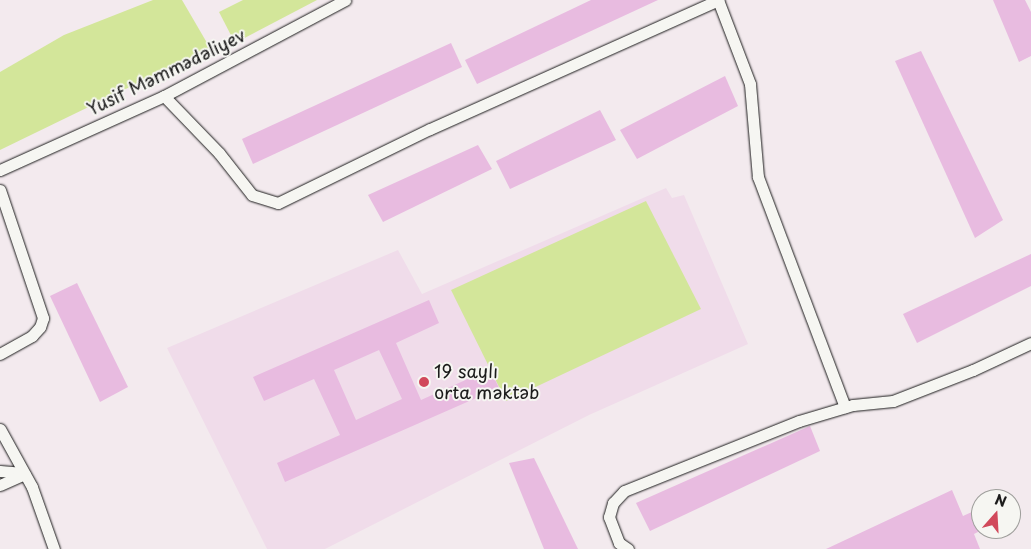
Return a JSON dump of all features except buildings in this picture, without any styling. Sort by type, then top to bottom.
[{"type":"street","name":"Yusif Məmmədəliyev","points":[[0,170],[164,96],[345,0]]},
{"type":"street","points":[[164,96],[218,153],[252,195],[278,203],[430,129],[718,0],[750,84],[758,177],[845,407]]},
{"type":"street","points":[[0,190],[43,318],[40,327],[32,336],[0,354]]},
{"type":"street","points":[[628,549],[619,543],[609,517],[614,503],[624,491],[799,421],[845,407],[892,401],[973,370],[1031,343]]},
{"type":"street","points":[[0,429],[24,474],[54,549]]},
{"type":"street","points":[[0,471],[24,474]]},
{"type":"street","points":[[0,485],[24,474]]},
{"type":"shaded area","name":"19 saylı orta məktəb","points":[[666,188],[672,198],[684,195],[748,344],[589,415],[325,549],[267,549],[167,348],[398,250],[422,294]]},
{"type":"green space","points":[[153,0],[182,0],[210,48],[0,150],[0,72],[64,35]]},
{"type":"green space","points":[[243,0],[317,0],[235,43],[219,12]]},
{"type":"green space","points":[[646,201],[701,309],[506,401],[451,290]]},
{"type":"place","name":"19 saylı orta məktəb","points":[[424,382]]}]
